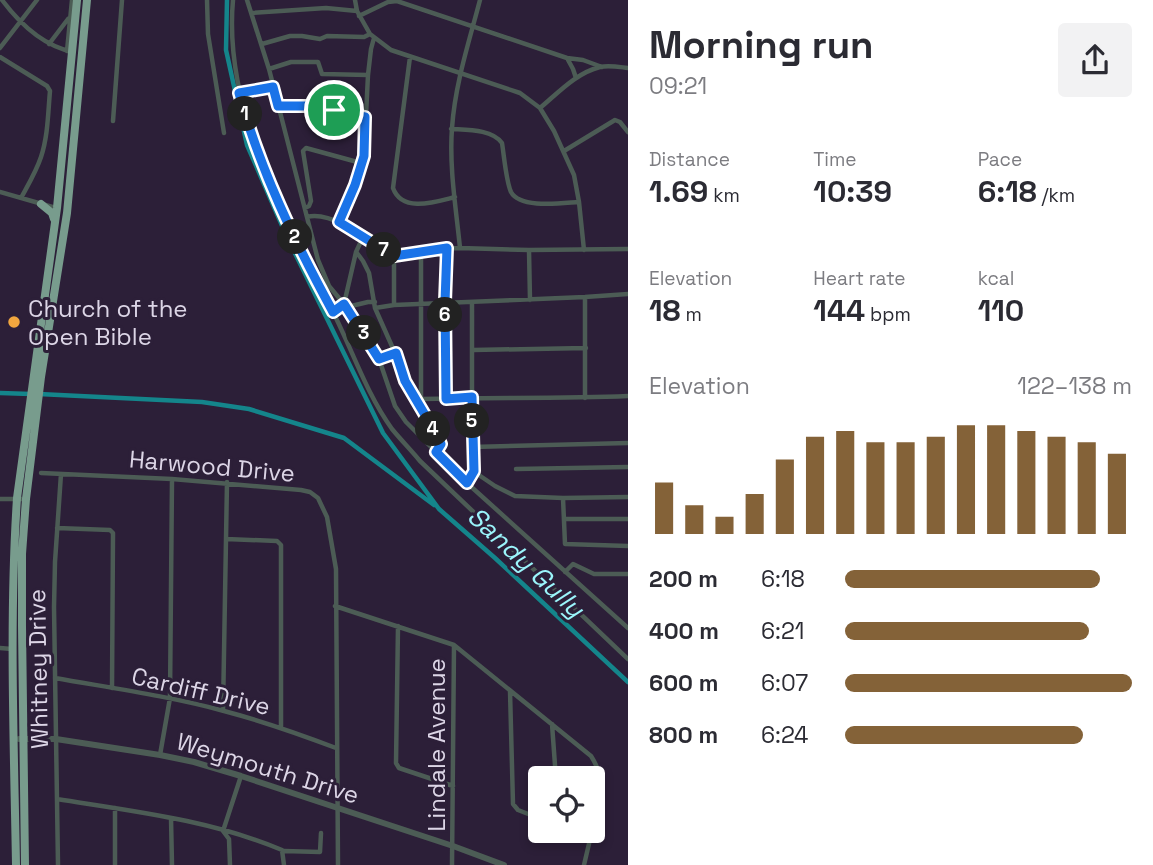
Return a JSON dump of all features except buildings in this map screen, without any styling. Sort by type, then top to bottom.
[{"type":"highway","points":[[25,865],[12,649],[14,547],[34,406],[60,182],[75,0]]},
{"type":"highway","points":[[37,377],[67,213],[88,0]]},
{"type":"highway","points":[[41,204],[55,198],[60,182]]},
{"type":"highway","points":[[41,204],[52,213],[54,235]]},
{"type":"highway","points":[[16,865],[21,498]]},
{"type":"street","points":[[2,0],[20,22],[49,44],[70,52],[71,15],[75,0]]},
{"type":"street","points":[[0,48],[37,0]]},
{"type":"street","points":[[113,121],[122,0]]},
{"type":"street","points":[[206,0],[208,34],[224,133]]},
{"type":"street","points":[[233,0],[231,22],[236,73],[250,132],[308,264],[391,428],[420,461],[628,659]]},
{"type":"street","points":[[247,0],[269,69],[318,260],[329,286],[346,305],[379,359],[396,406],[406,422],[467,483],[628,628]]},
{"type":"street","points":[[355,0],[358,13],[372,36],[391,50],[520,93],[540,108],[574,175],[583,250]]},
{"type":"street","points":[[460,247],[452,129],[455,99],[480,0]]},
{"type":"street","points":[[251,13],[326,8],[358,13],[397,1],[567,58],[602,66],[628,68]]},
{"type":"street","points":[[49,44],[71,15]]},
{"type":"street","points":[[262,44],[290,36],[320,39],[327,36],[372,36]]},
{"type":"street","points":[[339,222],[364,156],[372,36]]},
{"type":"street","points":[[0,57],[47,86],[50,91],[41,157],[21,198]]},
{"type":"street","points":[[410,57],[393,188],[396,197],[409,203],[431,203],[455,197]]},
{"type":"street","points":[[567,58],[576,78]]},
{"type":"street","points":[[269,69],[291,62],[318,62],[323,74],[368,75]]},
{"type":"street","points":[[540,108],[576,78],[602,66]]},
{"type":"street","points":[[239,93],[273,87]]},
{"type":"street","points":[[278,106],[310,106],[365,117]]},
{"type":"street","points":[[564,151],[615,120],[628,132]]},
{"type":"street","points":[[452,129],[492,134],[498,138],[502,143],[511,191],[517,200],[527,203],[579,202]]},
{"type":"street","points":[[305,208],[311,201],[303,151],[306,148],[361,163]]},
{"type":"street","points":[[0,193],[67,213]]},
{"type":"street","points":[[307,217],[315,215],[332,218],[394,256],[460,247],[529,250],[628,249]]},
{"type":"street","points":[[346,305],[356,253],[363,237]]},
{"type":"street","points":[[446,399],[447,248]]},
{"type":"street","points":[[529,250],[530,300]]},
{"type":"street","points":[[419,400],[421,252]]},
{"type":"street","points":[[356,253],[369,273],[375,305],[405,381],[419,400],[441,444],[436,452]]},
{"type":"street","points":[[394,256],[394,305]]},
{"type":"street","points":[[333,312],[346,305],[368,302],[375,305],[394,305],[628,294]]},
{"type":"street","points":[[585,297],[585,398]]},
{"type":"street","points":[[467,483],[474,471],[472,302]]},
{"type":"street","points":[[473,350],[586,348]]},
{"type":"street","points":[[379,359],[396,353]]},
{"type":"street","points":[[419,400],[628,396]]},
{"type":"street","points":[[472,447],[628,443]]},
{"type":"street","points":[[516,469],[628,467]]},
{"type":"street","points":[[474,471],[515,496],[628,497]]},
{"type":"street","name":"Harwood Drive","points":[[41,473],[227,482],[301,489],[318,498],[327,517],[336,569],[338,865]]},
{"type":"street","name":"Whitney Drive","points":[[58,865],[54,573],[61,474]]},
{"type":"street","points":[[160,755],[170,698],[172,478]]},
{"type":"street","points":[[223,710],[227,482]]},
{"type":"street","points":[[0,499],[21,498]]},
{"type":"street","points":[[563,498],[565,544],[628,546]]},
{"type":"street","points":[[564,519],[628,519]]},
{"type":"street","points":[[57,528],[110,530],[113,533],[112,688]]},
{"type":"street","points":[[226,539],[277,541],[281,545],[281,728]]},
{"type":"street","points":[[565,572],[573,564],[594,574],[628,574]]},
{"type":"street","points":[[335,606],[454,645],[591,756],[596,766]]},
{"type":"street","points":[[398,626],[396,763],[399,768],[453,786]]},
{"type":"street","name":"Lindale Avenue","points":[[453,865],[454,645]]},
{"type":"street","points":[[0,648],[12,649]]},
{"type":"street","name":"Cardiff Drive","points":[[55,678],[223,710],[336,748]]},
{"type":"street","points":[[510,690],[513,804],[518,810],[528,814]]},
{"type":"street","points":[[552,724],[555,766]]},
{"type":"street","name":"Weymouth Drive","points":[[18,739],[56,739],[194,762],[504,865]]},
{"type":"street","points":[[223,831],[241,776]]},
{"type":"street","points":[[57,799],[171,818],[223,831],[283,852],[320,852],[321,833]]},
{"type":"street","points":[[115,808],[115,865]]},
{"type":"street","points":[[171,818],[172,865]]},
{"type":"street","points":[[223,831],[229,839],[230,865]]},
{"type":"street","points":[[584,865],[589,843]]},
{"type":"street","points":[[283,852],[284,865]]},
{"type":"waterway","name":"Sandy Gully","points":[[227,0],[226,50],[247,145],[287,237],[383,433],[439,509],[628,682]]},
{"type":"waterway","points":[[0,393],[31,394]]},
{"type":"waterway","points":[[39,394],[202,402],[249,409],[344,438],[434,505]]},
{"type":"place","name":"Church of the Open Bible","points":[[14,322]]},
{"type":"route","points":[[273,87],[278,106],[310,106],[334,110],[365,117],[364,156],[339,222],[394,256],[447,248],[446,399],[472,397],[474,471],[467,483],[436,452],[441,444],[405,381],[396,353],[379,359],[344,304],[333,312],[313,276],[269,179],[250,132],[239,93],[273,87]]}]
